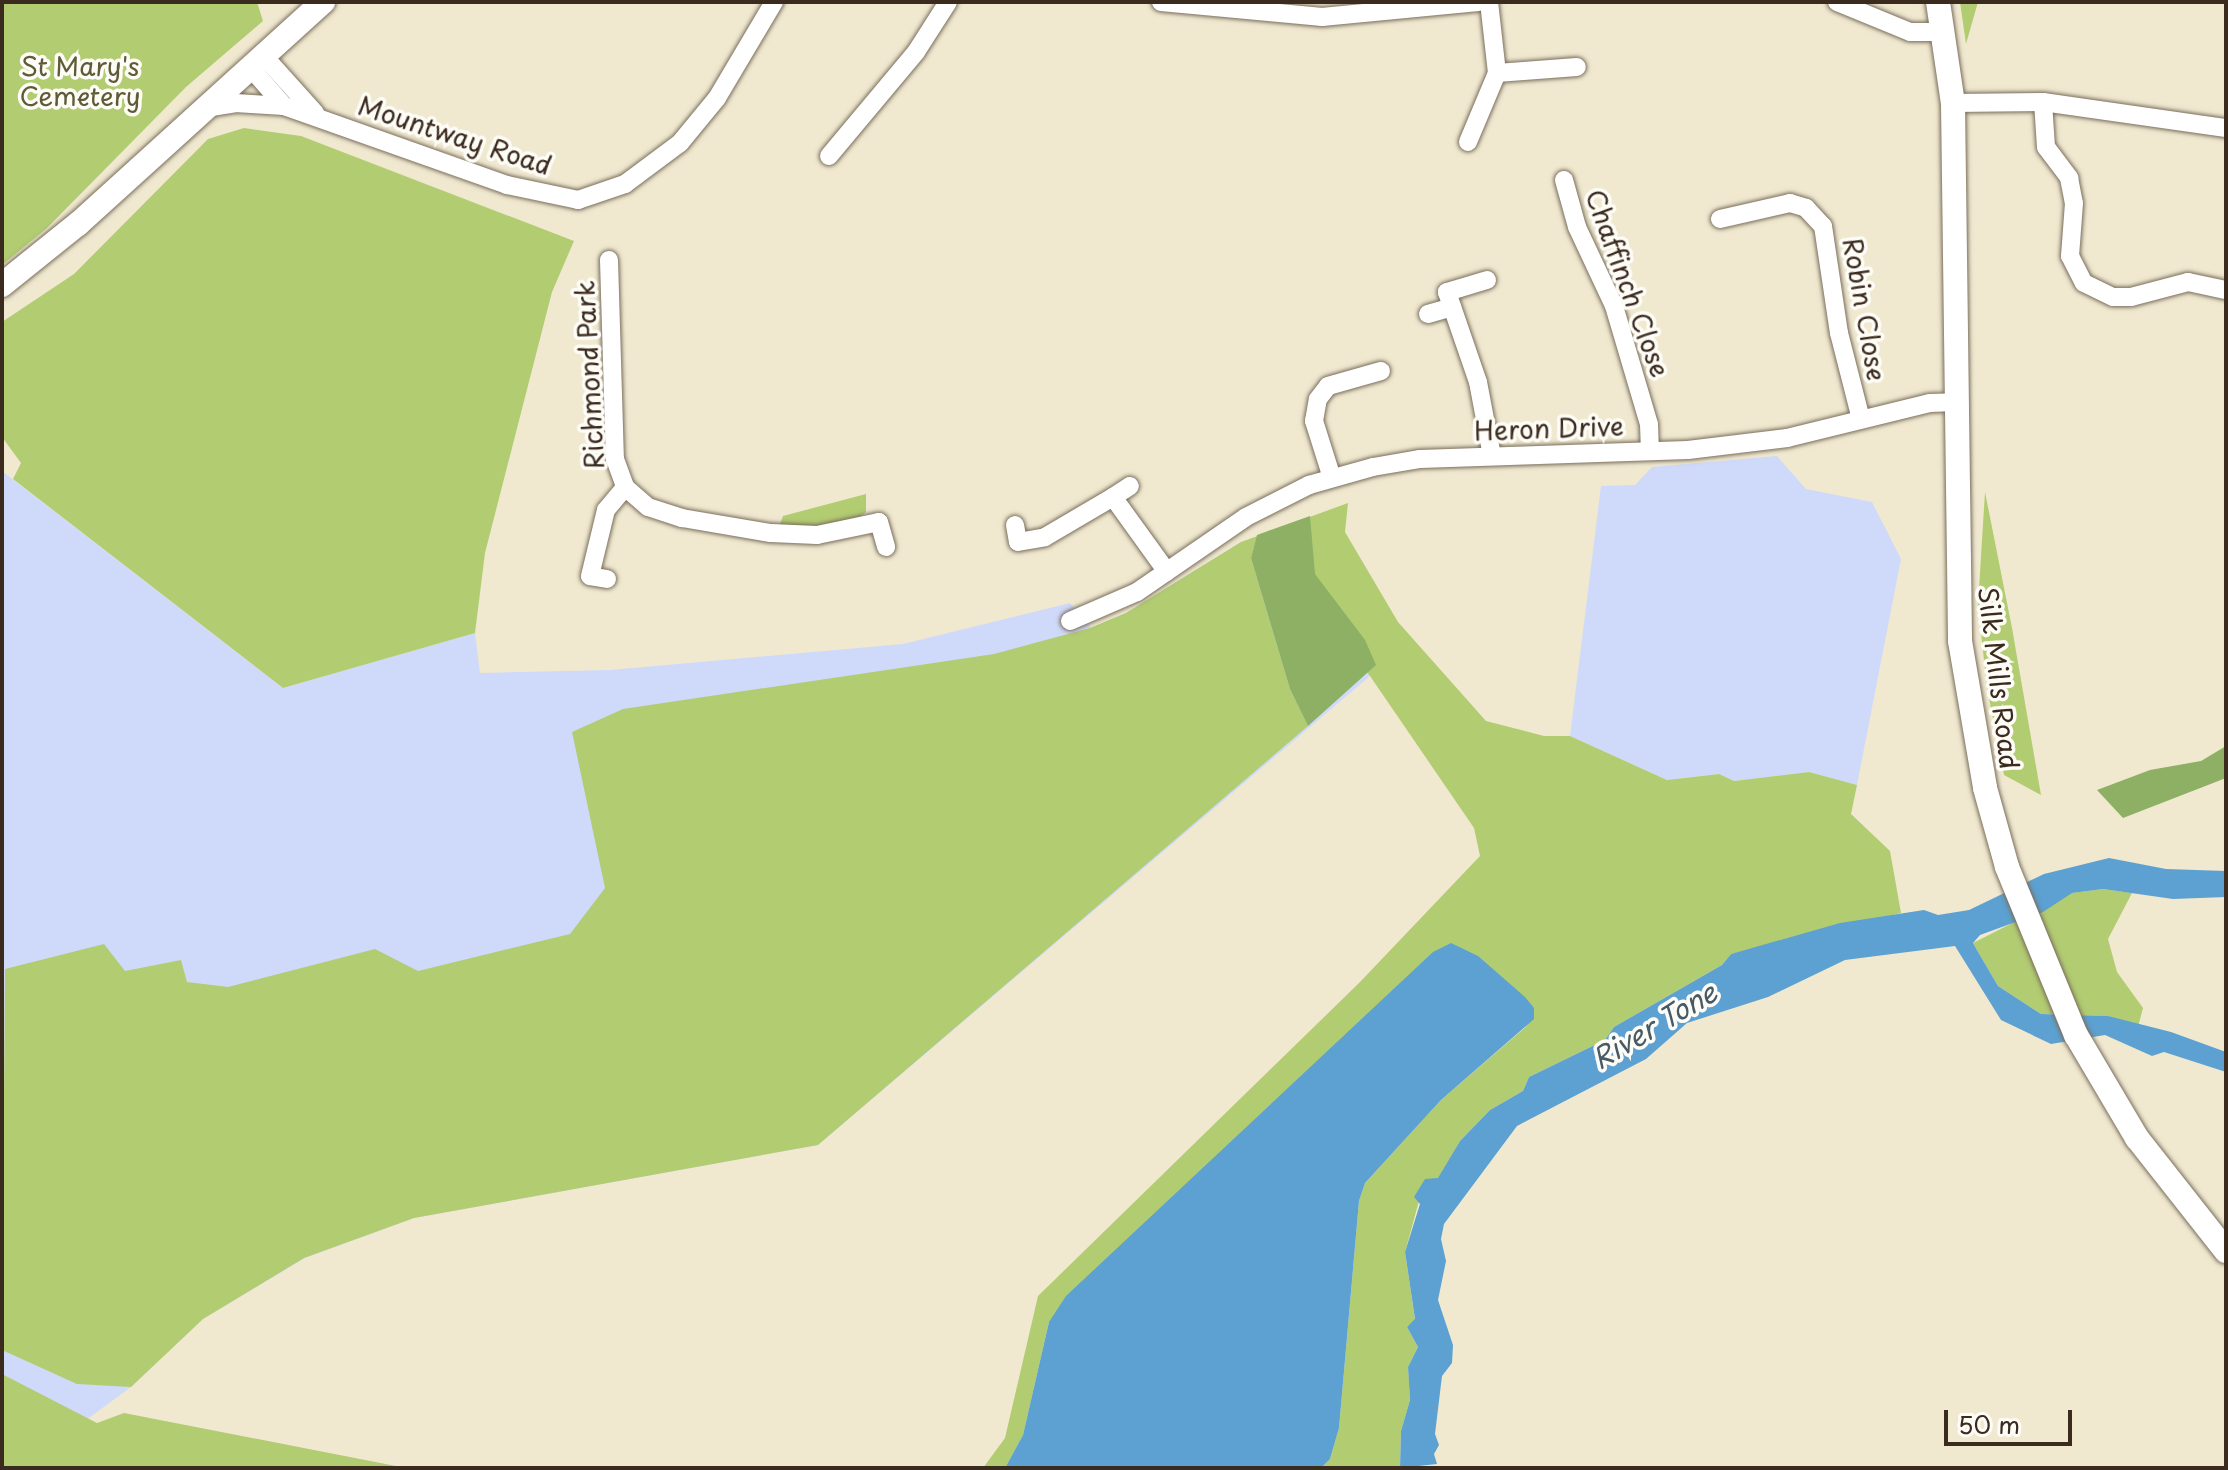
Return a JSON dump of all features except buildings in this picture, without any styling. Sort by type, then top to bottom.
[{"type":"main road","points":[[2,285],[78,224],[323,2]]},
{"type":"main road","name":"Silk Mills Road","points":[[1938,2],[1953,103],[1960,641],[1973,728],[2007,867],[2058,998],[2137,1138],[2226,1251]]},
{"type":"street","points":[[829,156],[916,52],[948,2]]},
{"type":"street","points":[[1161,2],[1356,9],[1478,2]]},
{"type":"street","points":[[1468,142],[1497,73],[1489,2]]},
{"type":"street","points":[[1837,2],[1910,32],[1943,32]]},
{"type":"street","name":"Mountway Road","points":[[205,108],[235,103],[284,106],[317,115],[507,185],[578,200],[625,184],[680,143],[717,98],[774,3]]},
{"type":"street","points":[[256,61],[284,106]]},
{"type":"street","name":"Mountway Road","points":[[256,61],[317,115]]},
{"type":"street","points":[[1497,73],[1577,67]]},
{"type":"street","points":[[1953,103],[2043,102],[2226,128]]},
{"type":"street","points":[[2043,102],[2046,147],[2072,191],[2070,256],[2084,283],[2113,297],[2131,297],[2188,282],[2226,290]]},
{"type":"street","name":"Chaffinch Close","points":[[1564,180],[1581,238],[1614,306],[1649,424],[1650,451]]},
{"type":"street","name":"Robin Close","points":[[1720,219],[1790,203],[1806,208],[1823,226],[1839,333],[1861,419]]},
{"type":"street","name":"Richmond Park","points":[[609,260],[615,459],[625,487],[648,507],[682,518],[771,533],[817,535],[876,514],[886,547]]},
{"type":"street","points":[[1487,280],[1447,292],[1478,382],[1492,456]]},
{"type":"street","points":[[1428,314],[1452,307]]},
{"type":"street","points":[[1332,478],[1314,421],[1318,399],[1328,386],[1381,371]]},
{"type":"street","name":"Heron Drive","points":[[1070,621],[1110,606],[1167,572],[1246,517],[1332,478],[1420,459],[1650,451],[1787,438],[1861,419],[1955,402]]},
{"type":"street","points":[[1018,542],[1059,531],[1130,486]]},
{"type":"street","name":"Richmond Park","points":[[607,579],[590,576],[606,510],[625,487]]},
{"type":"street","points":[[1113,497],[1167,572]]},
{"type":"shaded area","points":[[1777,456],[1806,489],[1872,502],[1901,559],[1857,785],[1809,772],[1734,781],[1718,774],[1667,780],[1570,736],[1601,486],[1635,485],[1652,467]]},
{"type":"shaded area","points":[[2,471],[283,688],[475,633],[480,673],[610,670],[903,644],[1070,603],[1091,628],[1126,613],[1241,542],[1370,676],[818,1145],[414,1218],[305,1258],[203,1319],[131,1387],[86,1420],[2,1374]]},
{"type":"green space","name":"St Mary's Cemetery","points":[[2,2],[257,2],[263,21],[186,87],[47,228],[2,265]]},
{"type":"green space","points":[[1960,2],[1978,2],[1966,44]]},
{"type":"green space","points":[[244,128],[301,136],[574,241],[552,292],[485,553],[475,633],[283,688],[13,479],[21,463],[2,437],[2,322],[74,274],[208,139]]},
{"type":"green space","points":[[1985,492],[2041,795],[2004,775],[1987,688],[1978,605]]},
{"type":"green space","points":[[866,494],[866,512],[859,518],[805,528],[779,527],[783,516]]},
{"type":"green space","points":[[1348,503],[1345,532],[1398,622],[1486,721],[1544,736],[1570,736],[1667,780],[1719,774],[1734,781],[1809,772],[1857,785],[1851,814],[1890,851],[1901,913],[1731,954],[1722,965],[1614,1027],[1605,1040],[1529,1077],[1523,1091],[1490,1110],[1460,1141],[1438,1179],[1425,1179],[1405,1252],[1415,1320],[1407,1327],[1418,1347],[1408,1367],[1410,1400],[1401,1431],[1400,1468],[1321,1468],[1330,1459],[1339,1428],[1359,1201],[1365,1183],[1441,1100],[1528,1025],[1049,1322],[1023,1435],[1005,1468],[983,1468],[1005,1438],[1038,1296],[1360,982],[1480,856],[1474,828],[1370,676],[1257,536]]},
{"type":"green space","points":[[1310,516],[1315,574],[1365,640],[1376,665],[1308,726],[1290,689],[1251,558],[1257,535]]},
{"type":"green space","points":[[1257,536],[1251,558],[1290,689],[1308,726],[818,1145],[414,1218],[304,1258],[203,1319],[131,1387],[77,1384],[2,1350],[5,969],[104,944],[125,971],[181,960],[187,982],[228,987],[375,949],[418,971],[570,934],[605,888],[572,732],[623,709],[994,654],[1090,628],[1126,613],[1241,542]]},
{"type":"green space","points":[[2226,746],[2226,778],[2123,818],[2097,790],[2150,770],[2201,761]]},
{"type":"green space","points":[[2103,889],[2132,893],[2108,939],[2117,972],[2143,1008],[2138,1027],[2108,1016],[2041,1014],[1998,986],[1973,943],[2071,893]]},
{"type":"green space","points":[[2,1374],[97,1423],[124,1413],[406,1468],[2,1468]]},
{"type":"water","name":"River Tone","points":[[2109,858],[2166,869],[2226,871],[2226,897],[2173,899],[2103,889],[2072,893],[2043,912],[1980,935],[1973,943],[1998,986],[2041,1014],[2108,1016],[2171,1032],[2226,1052],[2226,1072],[2164,1052],[2152,1056],[2105,1035],[2051,1044],[2001,1020],[1955,946],[1845,960],[1768,997],[1687,1023],[1646,1059],[1517,1126],[1444,1224],[1441,1239],[1446,1261],[1438,1300],[1453,1345],[1452,1363],[1442,1376],[1435,1434],[1439,1445],[1434,1454],[1437,1464],[1400,1468],[1401,1431],[1410,1400],[1408,1367],[1418,1347],[1407,1327],[1415,1319],[1405,1252],[1420,1204],[1414,1197],[1425,1179],[1438,1178],[1460,1141],[1490,1110],[1523,1091],[1529,1077],[1605,1040],[1614,1027],[1722,965],[1731,954],[1840,923],[1924,910],[1938,915],[1969,910],[2044,874]]},
{"type":"water","points":[[1451,943],[1478,956],[1525,997],[1534,1008],[1534,1019],[1441,1100],[1365,1183],[1359,1201],[1339,1428],[1330,1459],[1321,1468],[1005,1468],[1023,1435],[1049,1322],[1066,1296],[1433,952]]}]
